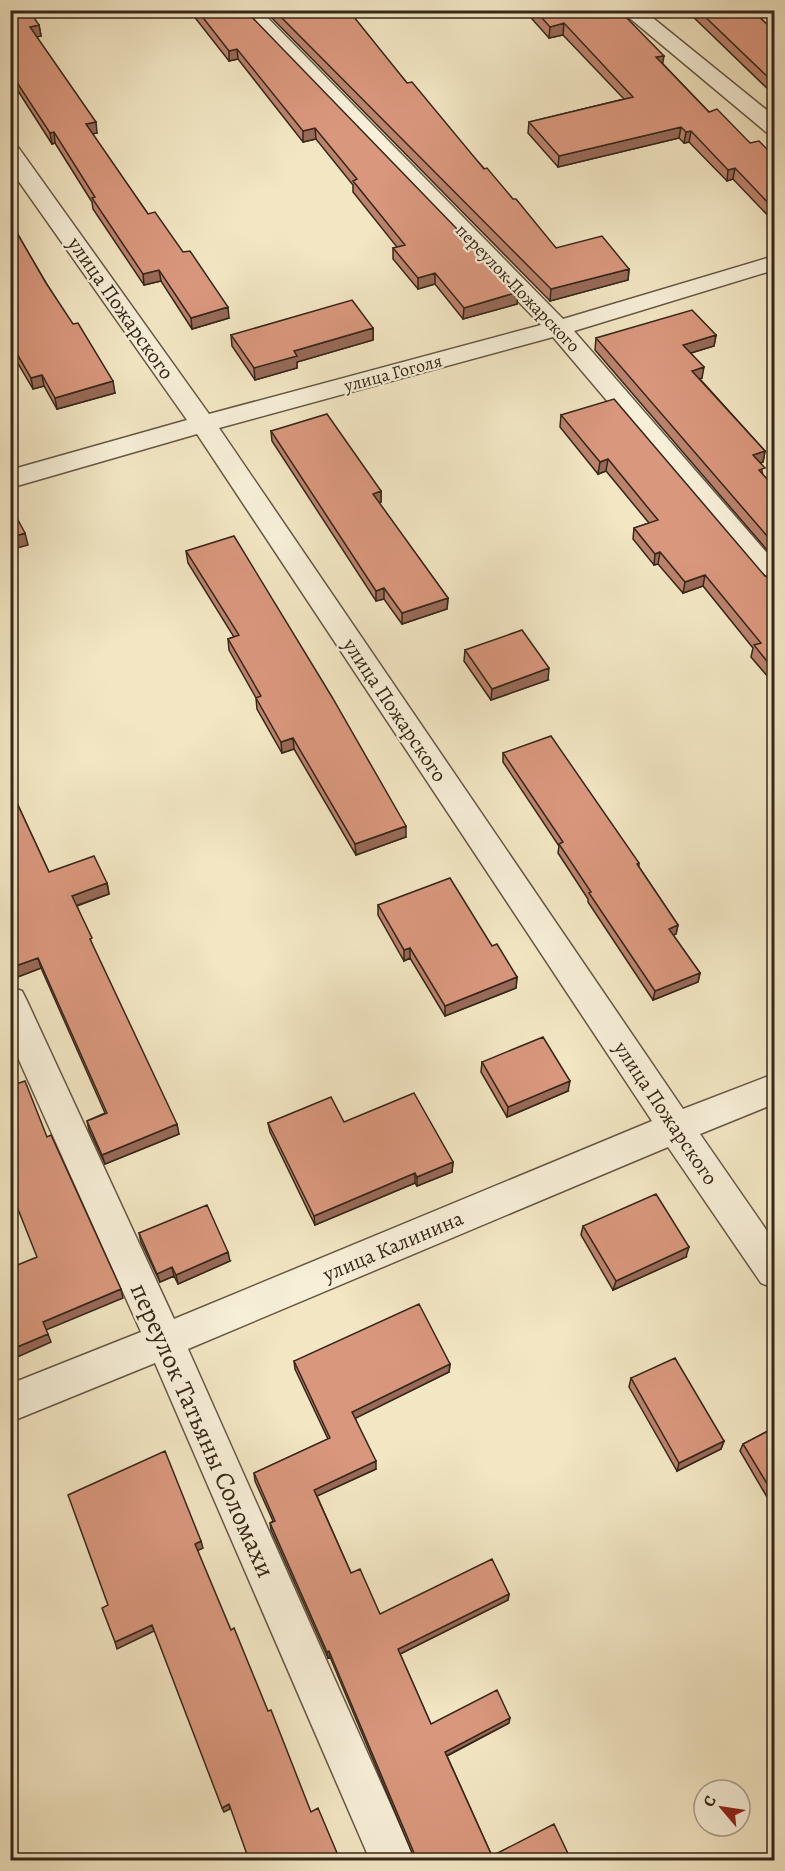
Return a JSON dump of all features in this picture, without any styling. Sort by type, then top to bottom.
[{"type":"street","name":"переулок Пожарского","points":[[248,10],[558,328],[774,579]]},
{"type":"street","points":[[630,10],[774,127]]},
{"type":"street","name":"улица Пожарского","points":[[10,152],[203,424],[774,1271]]},
{"type":"street","name":"улица Гоголя","points":[[10,479],[558,328],[774,263]]},
{"type":"street","name":"переулок Татьяны Соломахи","points":[[10,1000],[165,1342],[393,1860]]},
{"type":"street","name":"улица Калинина","points":[[10,1403],[165,1342],[675,1127],[774,1089]]},
{"type":"building","points":[[10,10],[29,10],[39,25],[30,27],[96,122],[86,124],[148,214],[155,212],[183,252],[190,251],[228,307],[191,318],[159,270],[143,274],[92,198],[95,197],[54,132],[50,133],[10,72]]},
{"type":"building","points":[[197,10],[245,10],[518,292],[464,308],[435,273],[418,278],[393,248],[405,245],[353,181],[357,179],[315,128],[303,131],[237,49],[229,51]]},
{"type":"building","points":[[274,10],[347,10],[407,83],[412,82],[484,169],[487,168],[513,199],[516,199],[556,248],[602,236],[629,269],[551,289]]},
{"type":"building","points":[[535,10],[619,10],[664,56],[656,57],[709,112],[717,109],[750,143],[759,141],[774,156],[774,209],[735,168],[728,170],[691,131],[686,132],[681,127],[559,156],[529,122],[633,97],[564,23],[550,27]]},
{"type":"building","points":[[698,10],[752,10],[771,28],[774,28],[774,83]]},
{"type":"building","points":[[10,221],[46,283],[73,324],[78,323],[113,381],[55,398],[42,375],[31,378],[10,342]]},
{"type":"building","points":[[352,300],[373,328],[294,351],[297,356],[254,368],[231,335]]},
{"type":"building","points":[[692,310],[716,335],[683,345],[704,367],[692,371],[765,451],[753,455],[765,468],[759,470],[774,487],[774,544],[596,338]]},
{"type":"building","points":[[614,399],[765,576],[774,579],[774,670],[754,645],[761,643],[705,575],[685,582],[660,552],[655,554],[634,528],[658,520],[608,459],[600,462],[561,415]]},
{"type":"building","points":[[327,414],[381,491],[373,494],[448,598],[402,613],[384,588],[376,591],[271,431]]},
{"type":"building","points":[[10,505],[25,533],[10,538]]},
{"type":"building","points":[[234,536],[332,697],[406,826],[355,844],[293,738],[281,742],[256,698],[261,696],[228,639],[239,635],[186,551]]},
{"type":"building","points":[[522,630],[549,668],[492,689],[465,650]]},
{"type":"building","points":[[551,736],[639,863],[637,864],[678,925],[669,929],[700,973],[655,991],[589,893],[591,892],[559,844],[563,842],[503,753]]},
{"type":"building","points":[[10,788],[49,872],[94,856],[107,883],[72,896],[177,1124],[102,1155],[87,1121],[107,1113],[38,958],[10,968]]},
{"type":"building","points":[[450,878],[492,946],[497,944],[517,977],[445,1006],[410,948],[404,950],[378,905]]},
{"type":"building","points":[[543,1037],[570,1081],[508,1107],[482,1062]]},
{"type":"building","points":[[25,1081],[47,1137],[51,1135],[121,1289],[43,1322],[48,1334],[10,1350],[10,1268],[37,1257],[10,1189],[10,1086]]},
{"type":"building","points":[[414,1093],[453,1162],[417,1177],[415,1173],[314,1216],[268,1123],[331,1097],[344,1122]]},
{"type":"building","points":[[656,1194],[689,1247],[616,1281],[583,1226]]},
{"type":"building","points":[[207,1205],[228,1252],[176,1275],[172,1267],[157,1274],[139,1233]]},
{"type":"building","points":[[419,1304],[450,1364],[352,1412],[376,1461],[314,1490],[351,1573],[360,1569],[380,1614],[492,1559],[509,1594],[398,1649],[431,1724],[497,1690],[510,1718],[445,1752],[492,1856],[554,1824],[571,1860],[417,1860],[329,1651],[327,1652],[270,1523],[275,1521],[254,1473],[330,1438],[294,1361]]},
{"type":"building","points":[[675,1358],[724,1441],[679,1463],[631,1378]]},
{"type":"building","points":[[774,1428],[774,1495],[743,1444]]},
{"type":"building","points":[[165,1451],[201,1541],[195,1544],[231,1630],[234,1628],[268,1711],[271,1710],[311,1812],[318,1808],[340,1860],[249,1860],[229,1804],[222,1808],[152,1625],[115,1642],[102,1608],[108,1605],[68,1495]]}]
